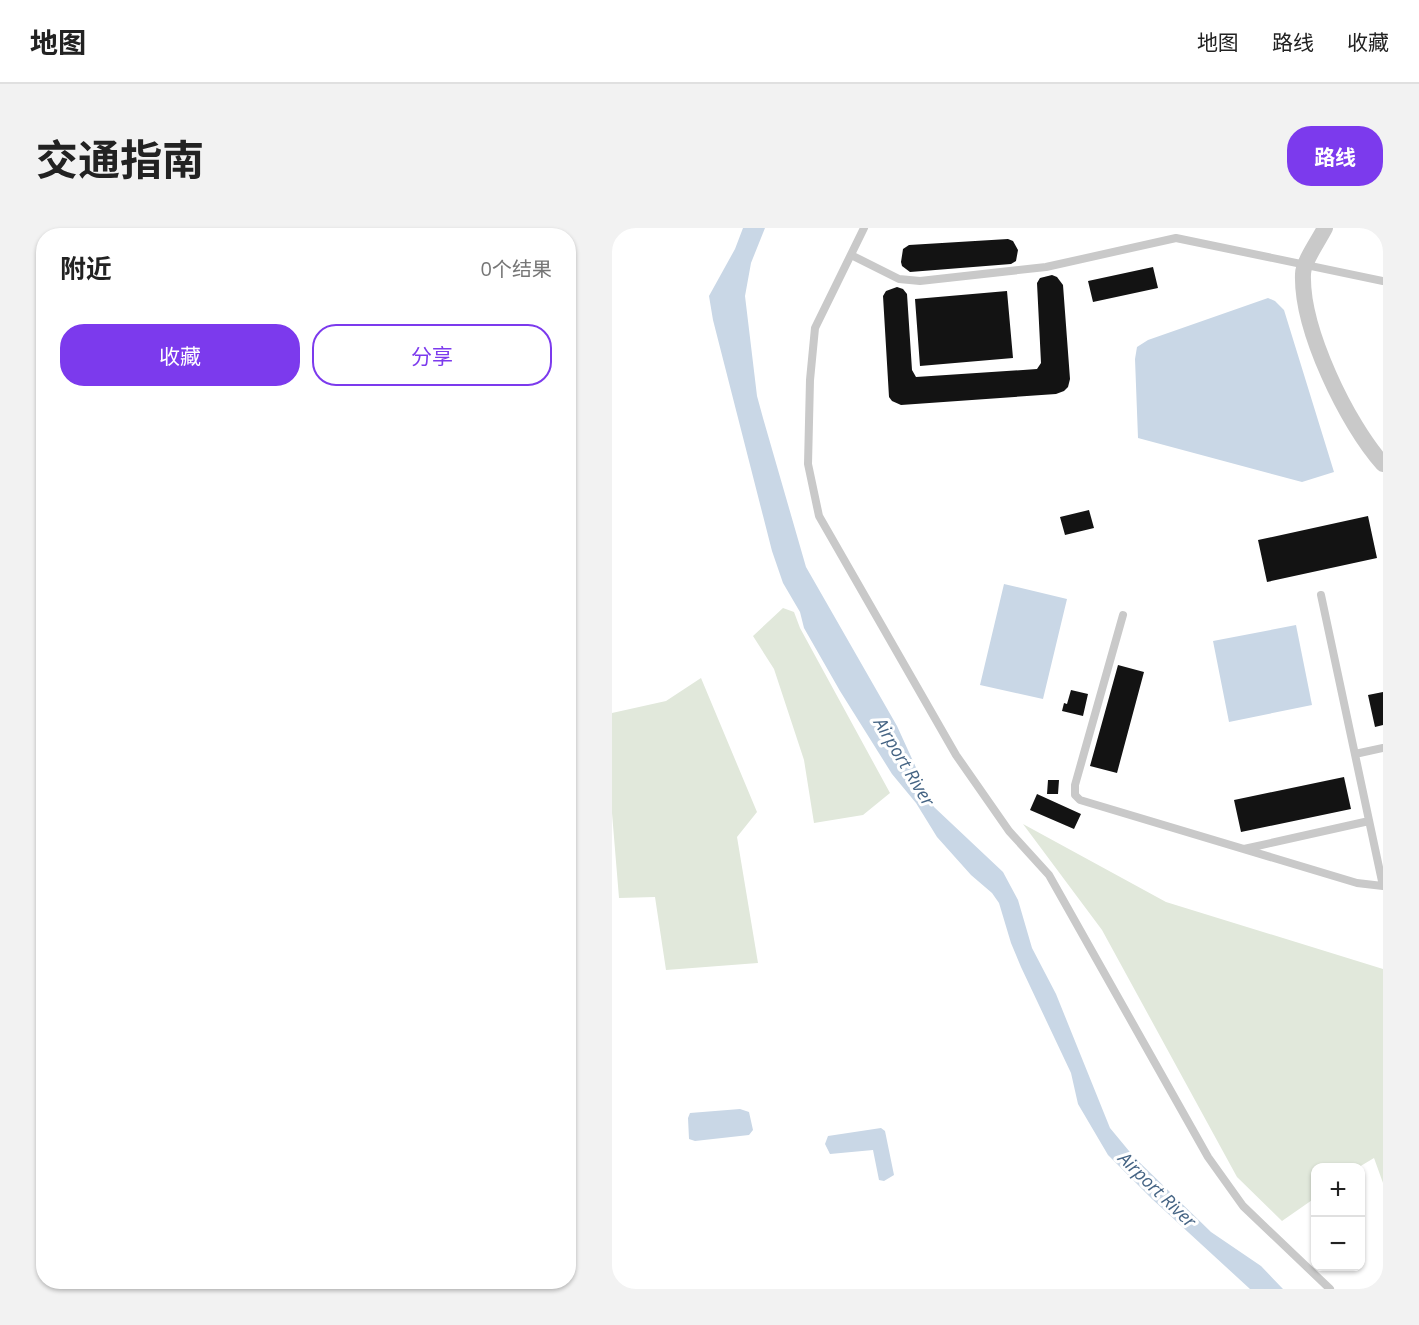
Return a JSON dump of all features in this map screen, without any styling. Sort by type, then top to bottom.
[{"type":"street","points":[[1325,228],[1303,272],[1306,307],[1322,360],[1344,408],[1383,464]]},
{"type":"lane","points":[[864,228],[814,328],[808,464],[819,516],[956,755],[1009,831],[1049,874],[1208,1157],[1243,1206],[1330,1289]]},
{"type":"lane","points":[[851,255],[899,279],[920,281],[1046,267],[1176,238],[1383,281]]},
{"type":"lane","points":[[1123,615],[1075,785],[1075,795],[1080,800],[1357,883],[1383,886],[1321,595]]},
{"type":"lane","points":[[1355,754],[1383,748]]},
{"type":"lane","points":[[1243,849],[1369,821]]},
{"type":"shaded area","points":[[783,608],[794,612],[800,628],[890,793],[863,815],[814,823],[804,760],[774,669],[753,636]]},
{"type":"shaded area","points":[[701,678],[757,812],[737,837],[758,963],[666,970],[655,897],[619,898],[612,813],[612,713],[666,701]]},
{"type":"shaded area","points":[[1023,824],[1166,902],[1383,969],[1383,1183],[1374,1158],[1365,1163],[1311,1163],[1311,1201],[1282,1221],[1237,1177],[1102,930]]},
{"type":"water","name":"Airport River","points":[[743,228],[765,228],[751,263],[745,296],[757,396],[806,567],[897,726],[934,807],[1003,872],[1018,900],[1032,948],[1056,994],[1110,1128],[1134,1157],[1211,1232],[1261,1266],[1283,1289],[1250,1289],[1152,1199],[1108,1155],[1078,1104],[1071,1073],[1021,967],[999,903],[937,837],[916,803],[892,774],[804,628],[800,612],[783,583],[772,551],[713,320],[709,296],[735,249]]},
{"type":"water","points":[[1268,298],[1284,310],[1334,472],[1302,482],[1138,438],[1135,359],[1137,347],[1148,340]]},
{"type":"water","points":[[1004,584],[1067,599],[1043,699],[980,685]]},
{"type":"water","points":[[1296,625],[1312,705],[1229,722],[1213,641]]},
{"type":"water","points":[[740,1109],[749,1112],[753,1130],[749,1135],[695,1141],[689,1139],[688,1118],[690,1113]]},
{"type":"water","points":[[881,1128],[885,1131],[894,1175],[884,1181],[879,1180],[873,1150],[830,1154],[825,1144],[828,1136]]},
{"type":"building","points":[[1008,239],[1013,241],[1018,250],[1016,261],[1011,264],[910,272],[902,266],[901,262],[903,249],[909,245]]},
{"type":"building","points":[[1153,267],[1158,288],[1093,302],[1088,281]]},
{"type":"building","points":[[1052,275],[1057,277],[1063,285],[1070,379],[1064,391],[1056,394],[901,405],[892,401],[889,397],[883,296],[886,291],[897,287],[903,289],[907,294],[912,370],[916,377],[1037,369],[1041,363],[1037,283],[1040,278]]},
{"type":"building","points":[[1007,291],[1013,358],[920,366],[915,299]]},
{"type":"building","points":[[1089,510],[1094,528],[1065,535],[1060,517]]},
{"type":"building","points":[[1368,516],[1377,558],[1267,582],[1258,540]]},
{"type":"building","points":[[1118,665],[1144,672],[1117,773],[1090,766]]},
{"type":"building","points":[[1071,690],[1088,694],[1083,716],[1062,711],[1064,703],[1067,704]]},
{"type":"building","points":[[1383,692],[1383,725],[1375,727],[1368,695]]},
{"type":"building","points":[[1344,777],[1351,809],[1241,832],[1234,800]]},
{"type":"building","points":[[1048,780],[1059,780],[1058,794],[1047,794]]},
{"type":"building","points":[[1037,794],[1081,814],[1074,829],[1030,810]]}]
